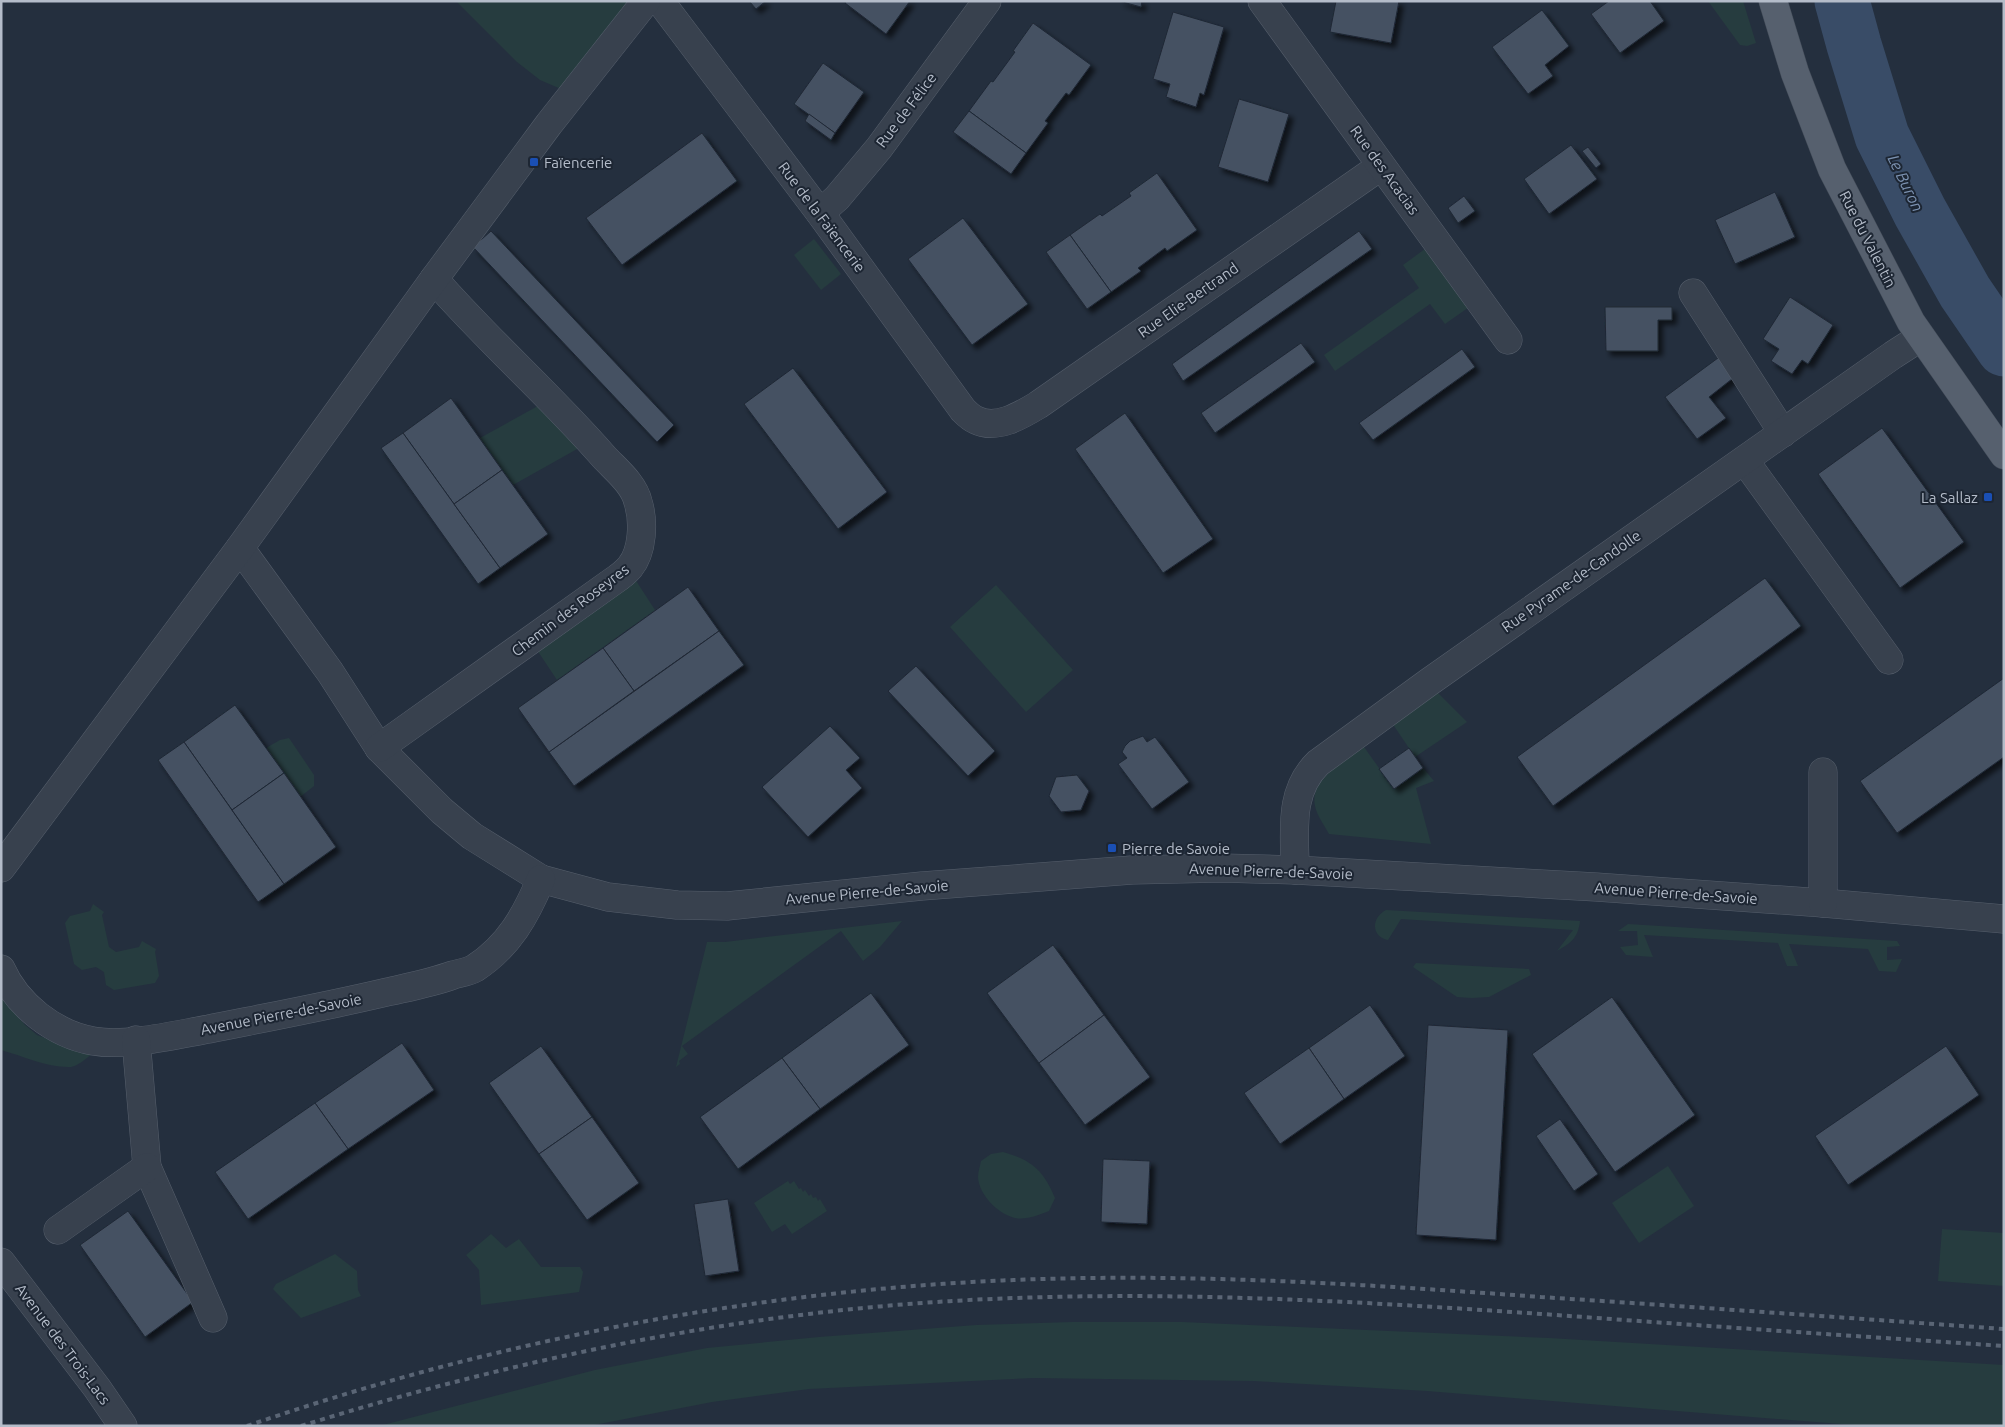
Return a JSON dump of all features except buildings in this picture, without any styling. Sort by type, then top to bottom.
[{"type":"main road","name":"Rue du Valentin","points":[[1773,1],[1795,73],[1832,169],[1911,322],[2004,455]]},
{"type":"street","points":[[1,868],[240,548],[434,279],[549,124],[646,1]]},
{"type":"street","name":"Rue de la Faïencerie","points":[[660,1],[820,214],[963,410],[975,420],[989,424]]},
{"type":"street","name":"Rue de Félice","points":[[820,214],[837,198],[879,148],[987,1]]},
{"type":"street","name":"Rue des Acacias","points":[[1262,1],[1508,340]]},
{"type":"street","name":"Rue Elie-Bertrand","points":[[989,424],[1013,418],[1038,405],[1381,166]]},
{"type":"street","name":"Chemin des Roseyres","points":[[379,748],[630,568],[636,556],[640,540],[641,521],[638,501],[631,487],[583,433],[434,279]]},
{"type":"street","points":[[1693,294],[1783,433]]},
{"type":"street","name":"Rue Pyrame-de-Candolle","points":[[1296,870],[1296,806],[1300,786],[1307,773],[1318,763],[1634,536],[1745,461],[1921,336]]},
{"type":"street","points":[[1745,461],[1889,660]]},
{"type":"street","name":"Avenue Pierre-de-Savoie","points":[[240,548],[330,672],[379,748],[442,811],[472,836],[542,879],[608,897],[677,905],[727,906],[922,886],[1132,870],[1222,868],[1296,870],[1596,887],[1823,903],[2004,919]]},
{"type":"street","points":[[1823,772],[1823,903]]},
{"type":"street","name":"Avenue Pierre-de-Savoie","points":[[1,969],[7,982],[24,1003],[52,1026],[75,1037],[95,1041],[152,1039],[324,1007],[433,982],[473,969],[498,951],[517,928],[542,879]]},
{"type":"street","points":[[136,1040],[147,1168],[213,1318]]},
{"type":"street","points":[[58,1230],[147,1168]]},
{"type":"street","name":"Avenue des Trois-Lacs","points":[[1,1262],[97,1388],[123,1426]]},
{"type":"green space","points":[[456,1],[646,1],[568,92],[540,80],[517,62]]},
{"type":"green space","points":[[1708,1],[1743,1],[1756,43],[1747,46],[1740,45]]},
{"type":"green space","points":[[814,239],[841,274],[821,290],[794,255]]},
{"type":"green space","points":[[1429,246],[1472,305],[1445,324],[1430,304],[1335,371],[1324,355],[1419,288],[1403,265]]},
{"type":"green space","points":[[545,402],[586,444],[513,485],[480,438]]},
{"type":"green space","points":[[631,573],[655,610],[557,680],[535,647]]},
{"type":"green space","points":[[996,585],[1073,670],[1026,712],[950,627]]},
{"type":"green space","points":[[1434,689],[1467,722],[1415,757],[1390,720]]},
{"type":"green space","points":[[289,738],[314,775],[314,786],[300,797],[266,748],[280,740]]},
{"type":"green space","points":[[1364,747],[1394,789],[1423,768],[1434,781],[1416,788],[1431,844],[1329,834],[1315,806],[1315,796],[1318,787],[1330,772]]},
{"type":"green space","points":[[93,904],[104,912],[102,915],[109,947],[116,952],[139,947],[142,941],[156,949],[159,976],[155,983],[114,990],[106,985],[104,972],[96,967],[82,970],[74,964],[65,923],[70,916],[90,911]]},
{"type":"green space","points":[[1386,910],[1580,921],[1576,936],[1557,951],[1573,930],[1401,919],[1388,940],[1378,935],[1375,926],[1378,917]]},
{"type":"green space","points":[[902,921],[880,947],[863,961],[841,931],[682,1046],[688,1054],[679,1061],[680,1064],[676,1067],[707,942],[725,942]]},
{"type":"green space","points":[[1628,924],[1897,941],[1900,946],[1887,947],[1887,960],[1902,959],[1896,972],[1879,971],[1868,949],[1789,944],[1798,966],[1787,966],[1778,943],[1644,935],[1653,957],[1626,955],[1620,947],[1638,945],[1637,931],[1618,931]]},
{"type":"green space","points":[[1416,963],[1529,969],[1531,975],[1489,997],[1457,997],[1413,967]]},
{"type":"green space","points":[[1,997],[25,1025],[37,1035],[91,1055],[79,1064],[71,1067],[62,1067],[45,1064],[1,1050]]},
{"type":"green space","points":[[1003,1152],[1029,1163],[1041,1174],[1055,1198],[1049,1211],[1028,1218],[1015,1218],[1002,1212],[990,1203],[979,1184],[978,1177],[981,1161],[991,1154]]},
{"type":"green space","points":[[1668,1166],[1694,1206],[1639,1243],[1612,1203]]},
{"type":"green space","points":[[788,1181],[790,1184],[794,1181],[803,1192],[805,1190],[809,1196],[811,1194],[818,1201],[820,1199],[827,1211],[792,1234],[785,1224],[772,1232],[754,1203]]},
{"type":"green space","points":[[1942,1229],[2004,1233],[2004,1286],[1938,1281]]},
{"type":"green space","points":[[491,1234],[506,1248],[519,1239],[541,1267],[580,1267],[583,1272],[579,1292],[481,1305],[479,1270],[466,1255]]},
{"type":"green space","points":[[335,1254],[357,1271],[358,1290],[361,1296],[301,1318],[273,1289],[276,1284]]},
{"type":"green space","points":[[1072,1322],[1182,1322],[1549,1338],[2004,1365],[2004,1426],[1866,1426],[1427,1391],[1253,1381],[1033,1378],[809,1389],[712,1402],[589,1426],[379,1426],[595,1370],[707,1348],[976,1325]]},
{"type":"waterway","name":"Le Buron","points":[[1842,1],[1882,136],[1920,212],[1965,292],[2004,349]]},
{"type":"railway","points":[[247,1426],[343,1395],[441,1367],[539,1343],[639,1322],[739,1306],[840,1293],[941,1284],[1042,1279],[1230,1279],[1416,1288],[2004,1329]]},
{"type":"railway","points":[[301,1426],[461,1380],[623,1344],[787,1317],[869,1307],[952,1301],[1103,1296],[1179,1296],[1330,1301],[2004,1346]]},
{"type":"place","name":"Faïencerie","points":[[534,162]]},
{"type":"place","name":"La Sallaz","points":[[1988,497]]},
{"type":"place","name":"Pierre de Savoie","points":[[1112,848]]}]
